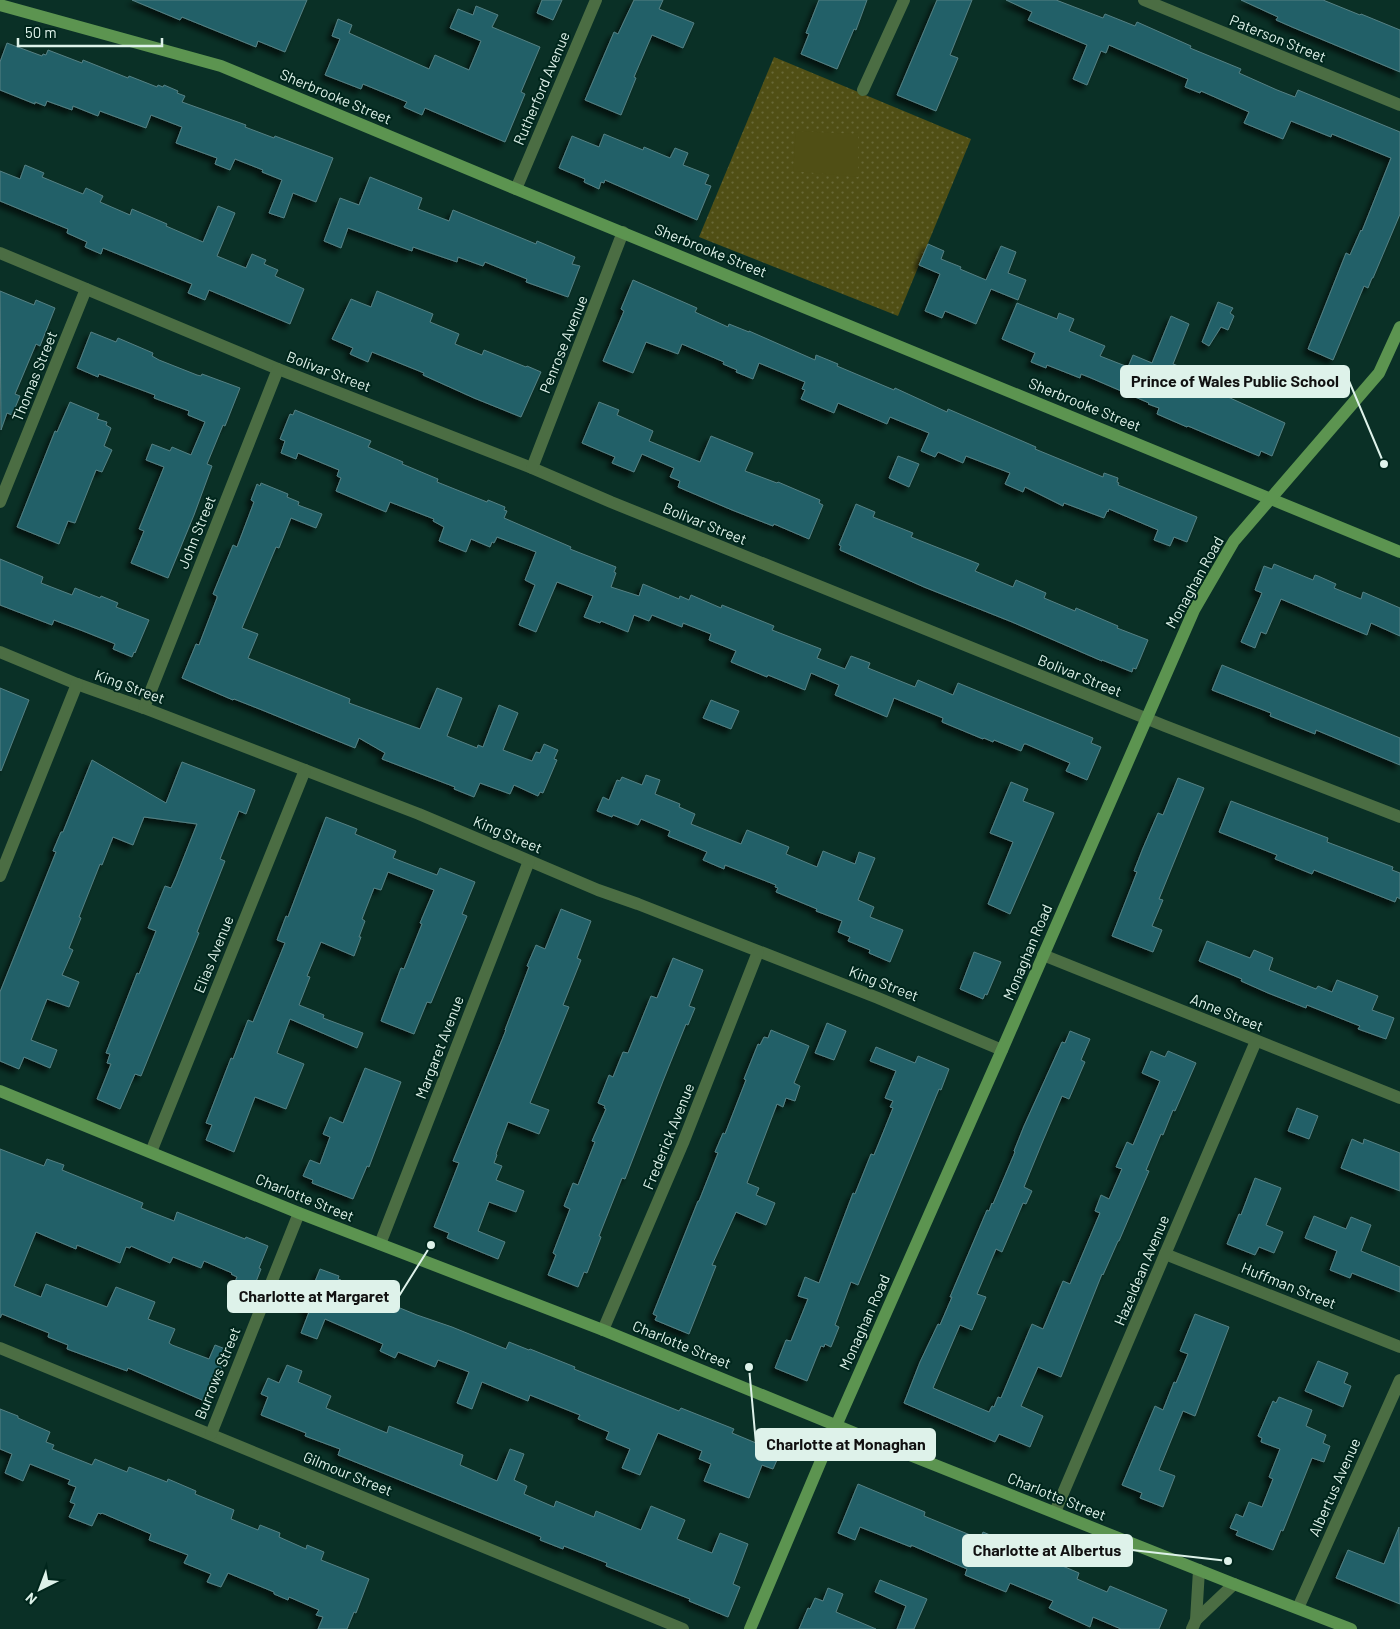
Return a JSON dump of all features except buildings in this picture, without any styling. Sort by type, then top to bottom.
[{"type":"main road","name":"Sherbrooke Street","points":[[0,5],[221,66],[1400,552]]},
{"type":"main road","name":"Monaghan Road","points":[[750,1629],[837,1424],[1194,610],[1234,542],[1379,373],[1400,328]]},
{"type":"main road","name":"Charlotte Street","points":[[0,1091],[299,1213],[603,1330],[1234,1584],[1351,1629]]},
{"type":"street","name":"Rutherford Avenue","points":[[516,189],[596,0]]},
{"type":"street","points":[[863,90],[904,0]]},
{"type":"street","name":"Paterson Street","points":[[1144,0],[1400,106]]},
{"type":"street","name":"Penrose Avenue","points":[[532,468],[623,232]]},
{"type":"street","name":"Bolivar Street","points":[[0,253],[278,369],[532,468],[620,506],[1165,726],[1400,817]]},
{"type":"street","name":"Thomas Street","points":[[0,502],[86,289]]},
{"type":"street","name":"John Street","points":[[144,708],[278,369]]},
{"type":"street","name":"King Street","points":[[0,652],[77,684],[420,814],[598,890],[878,998],[1002,1050]]},
{"type":"street","points":[[0,876],[77,684]]},
{"type":"street","name":"Elias Avenue","points":[[150,1152],[305,770]]},
{"type":"street","name":"Margaret Avenue","points":[[380,1244],[529,861]]},
{"type":"street","name":"Frederick Avenue","points":[[603,1330],[683,1143],[758,952]]},
{"type":"street","name":"Anne Street","points":[[1043,955],[1400,1098]]},
{"type":"street","name":"Hazeldean Avenue","points":[[1055,1512],[1256,1041]]},
{"type":"street","name":"Burrows Street","points":[[211,1434],[299,1213]]},
{"type":"street","name":"Huffman Street","points":[[1165,1254],[1400,1347]]},
{"type":"street","name":"Gilmour Street","points":[[0,1348],[683,1629]]},
{"type":"street","name":"Albertus Avenue","points":[[1298,1608],[1400,1380]]},
{"type":"street","points":[[1194,1624],[1199,1570]]},
{"type":"street","points":[[1194,1624],[1234,1584]]},
{"type":"shaded area","points":[[774,57],[971,139],[898,316],[699,237]]},
{"type":"shaded area","points":[[796,131],[858,134],[858,177],[793,171]]},
{"type":"place","name":"Prince of Wales Public School","points":[[1384,464]]},
{"type":"place","name":"Charlotte at Margaret","points":[[431,1245]]},
{"type":"place","name":"Charlotte at Monaghan","points":[[749,1367]]},
{"type":"place","name":"Charlotte at Albertus","points":[[1228,1561]]}]
